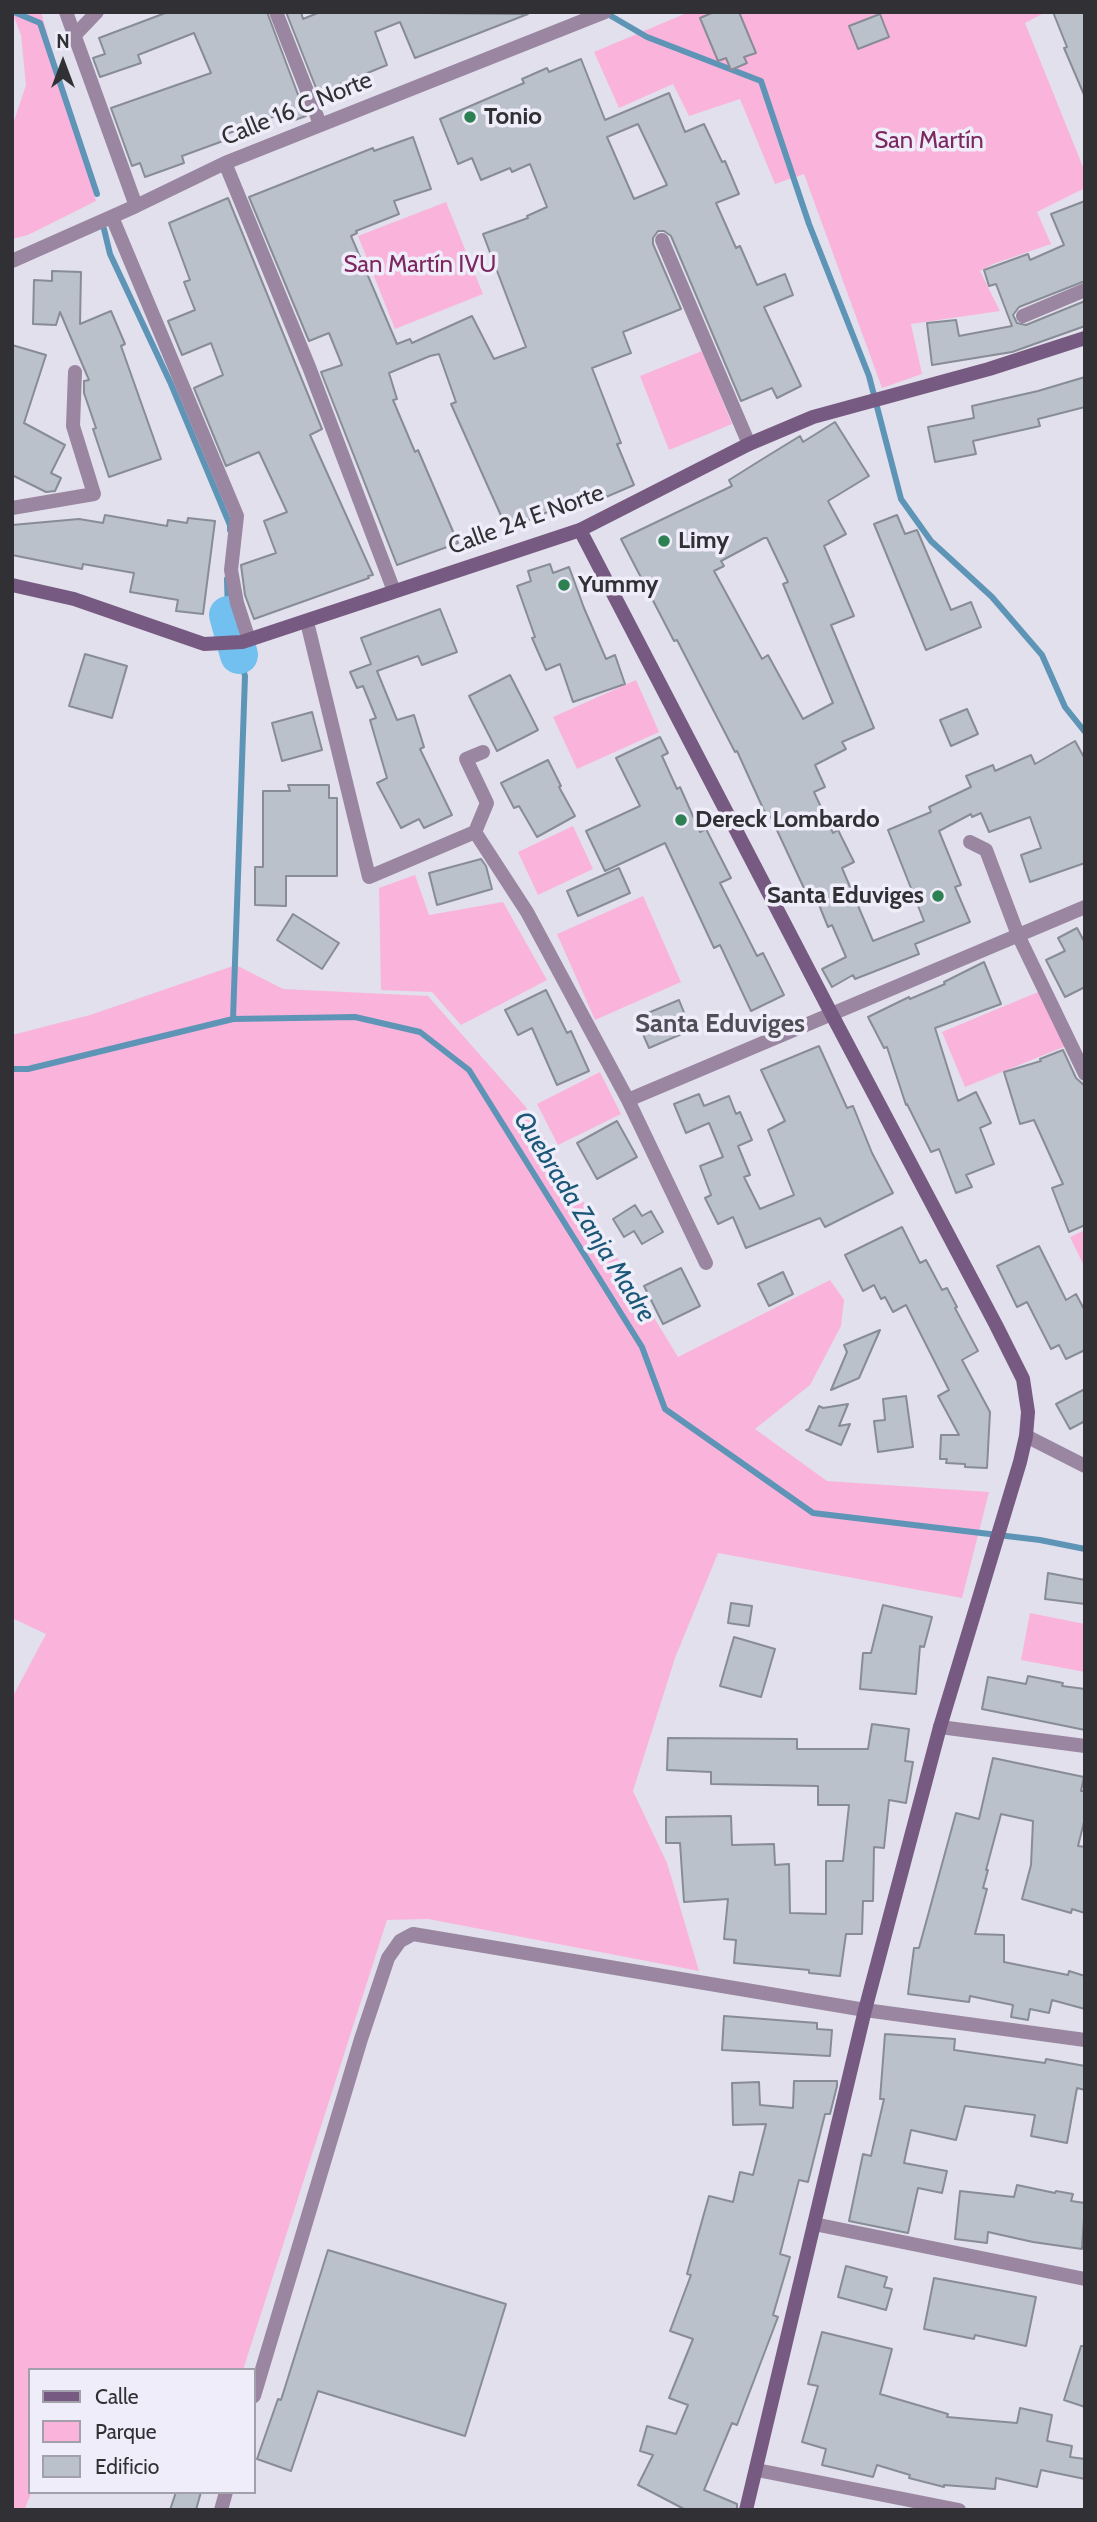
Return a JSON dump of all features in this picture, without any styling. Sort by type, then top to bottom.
[{"type":"street","points":[[66,12],[136,206]]},
{"type":"street","points":[[74,36],[97,12]]},
{"type":"street","points":[[276,12],[320,124]]},
{"type":"street","name":"Calle 16 C Norte","points":[[12,261],[225,163],[572,18],[589,19],[605,12]]},
{"type":"street","points":[[225,163],[309,367],[394,591]]},
{"type":"street","points":[[112,217],[237,516],[231,570],[245,641]]},
{"type":"street","points":[[662,240],[749,444]]},
{"type":"street","points":[[1023,316],[1085,290]]},
{"type":"street","name":"Calle 24 E Norte","points":[[12,585],[74,599],[204,644],[245,641],[580,530],[749,444],[813,417],[989,369],[1085,338]]},
{"type":"street","points":[[12,508],[94,494],[73,426],[75,372]]},
{"type":"street","points":[[580,530],[996,1325],[1023,1379],[1028,1412],[1026,1436],[940,1727],[864,2010],[746,2510]]},
{"type":"street","points":[[307,622],[369,877],[475,832],[486,803],[466,759],[483,752]]},
{"type":"street","points":[[475,832],[527,912],[628,1100],[706,1263]]},
{"type":"street","points":[[970,842],[986,850],[1018,935],[1085,1074]]},
{"type":"street","points":[[628,1100],[1085,907]]},
{"type":"street","points":[[1026,1436],[1085,1466]]},
{"type":"street","points":[[940,1727],[1085,1746]]},
{"type":"street","points":[[256,2389],[361,2039],[388,1958],[400,1941],[413,1934],[864,2010],[1085,2040]]},
{"type":"street","points":[[814,2224],[1085,2278]]},
{"type":"street","points":[[757,2470],[959,2510]]},
{"type":"green space","points":[[12,12],[41,12],[96,201],[28,235],[12,239],[12,127],[26,85],[21,35]]},
{"type":"green space","name":"San Martín","points":[[689,12],[1046,12],[1025,23],[1085,172],[1085,188],[1037,212],[1051,244],[980,271],[1000,311],[911,324],[922,374],[882,388],[804,174],[775,184],[740,99],[689,116],[673,84],[619,108],[594,52]]},
{"type":"green space","name":"San Martín IVU","points":[[446,202],[483,294],[395,329],[358,236]]},
{"type":"green space","points":[[702,351],[732,424],[669,450],[640,376]]},
{"type":"green space","points":[[636,680],[659,732],[577,769],[553,717]]},
{"type":"green space","points":[[573,826],[593,869],[538,895],[518,852]]},
{"type":"green space","points":[[415,875],[429,915],[503,902],[547,980],[461,1025],[432,992],[381,990],[379,888]]},
{"type":"green space","points":[[643,896],[681,982],[595,1020],[557,934]]},
{"type":"green space","points":[[236,965],[283,989],[428,996],[525,1106],[678,1357],[830,1280],[844,1300],[841,1326],[810,1385],[755,1429],[827,1481],[989,1492],[962,1598],[718,1553],[675,1658],[633,1791],[667,1863],[699,1971],[428,1919],[387,1920],[244,2368],[28,2368],[28,2494],[31,2494],[24,2510],[12,2510],[12,1698],[46,1634],[12,1618],[12,1035],[90,1015]]},
{"type":"green space","points":[[1043,990],[1066,1046],[965,1087],[942,1032]]},
{"type":"green space","points":[[600,1072],[621,1114],[558,1145],[537,1104]]},
{"type":"green space","points":[[1085,1230],[1085,1268],[1070,1237]]},
{"type":"green space","points":[[1030,1613],[1085,1624],[1085,1672],[1021,1660]]},
{"type":"building","points":[[168,12],[267,12],[306,116],[292,121],[289,111],[221,136],[223,141],[182,156],[184,163],[145,177],[140,163],[132,166],[111,108],[211,73],[194,33],[138,55],[141,63],[100,77],[93,58],[105,54],[99,38]]},
{"type":"building","points":[[286,12],[301,12],[303,19],[320,12],[528,14],[415,58],[400,22],[375,32],[387,65],[318,93]]},
{"type":"building","points":[[714,12],[739,12],[756,53],[744,57],[747,63],[731,70],[726,58],[718,61],[700,18]]},
{"type":"building","points":[[1053,12],[1085,12],[1085,97],[1064,48],[1067,47]]},
{"type":"building","points":[[880,14],[889,37],[858,49],[849,26]]},
{"type":"building","points":[[581,59],[605,120],[669,93],[685,132],[704,124],[722,162],[725,161],[739,194],[716,203],[736,248],[740,246],[757,285],[785,274],[793,295],[764,307],[801,386],[777,398],[772,388],[741,401],[671,236],[664,231],[658,231],[653,238],[653,244],[681,309],[623,332],[631,353],[592,368],[621,443],[617,444],[634,485],[606,497],[603,489],[507,529],[451,404],[456,402],[439,354],[430,356],[389,373],[397,399],[393,400],[458,543],[397,565],[321,372],[342,365],[329,333],[309,341],[249,197],[373,148],[374,151],[413,137],[431,189],[394,201],[399,214],[356,231],[357,233],[351,236],[397,344],[410,339],[412,343],[472,316],[494,359],[526,347],[483,234],[528,218],[527,216],[547,207],[530,164],[512,172],[510,168],[481,180],[472,158],[458,164],[440,119],[524,83],[522,79],[547,68],[549,72]],"holes":[[[638,124],[667,185],[634,199],[607,137]]]},
{"type":"building","points":[[228,198],[322,429],[310,435],[373,575],[254,619],[245,595],[241,565],[276,553],[264,521],[287,512],[259,452],[226,466],[194,388],[223,375],[211,343],[182,355],[168,321],[195,310],[184,282],[190,280],[169,223]]},
{"type":"building","points":[[1085,201],[1085,281],[1019,307],[1013,315],[1017,323],[1026,325],[1085,301],[1085,326],[1012,352],[932,365],[927,323],[956,320],[959,336],[1012,326],[996,284],[989,286],[984,270],[1028,254],[1030,260],[1064,245],[1051,214]]},
{"type":"building","points":[[52,271],[81,272],[80,324],[111,311],[125,344],[121,346],[161,459],[109,477],[84,393],[84,381],[89,380],[60,312],[56,325],[33,324],[34,280],[52,281]]},
{"type":"building","points":[[12,345],[46,355],[24,423],[65,445],[51,473],[61,478],[55,491],[46,492],[12,475]]},
{"type":"building","points":[[1085,377],[1085,407],[1038,419],[1040,426],[973,441],[976,454],[935,462],[928,427],[974,418],[972,406]]},
{"type":"building","points":[[835,422],[869,476],[828,501],[846,534],[824,546],[854,616],[831,625],[874,728],[842,742],[846,749],[815,765],[825,787],[814,792],[833,833],[838,830],[854,862],[842,868],[873,941],[924,921],[888,830],[931,812],[929,807],[971,787],[966,776],[993,765],[995,771],[1031,755],[1035,764],[1075,741],[1085,759],[1085,863],[1030,882],[1021,855],[1041,848],[1030,817],[989,832],[981,813],[972,817],[971,814],[939,831],[961,885],[955,887],[970,922],[915,944],[919,954],[855,979],[853,975],[832,987],[822,969],[846,957],[832,925],[828,927],[815,895],[809,899],[737,751],[735,752],[677,640],[674,641],[621,539],[732,486],[729,480],[800,436],[803,442]],"holes":[[[767,538],[788,582],[783,584],[833,703],[803,719],[768,655],[762,659],[714,571],[724,566],[721,561]]]},
{"type":"building","points":[[105,515],[167,526],[168,520],[187,523],[188,518],[215,521],[203,614],[176,611],[178,600],[130,592],[134,573],[83,564],[82,569],[12,555],[12,525],[79,519],[103,523]]},
{"type":"building","points":[[897,515],[905,534],[917,530],[951,610],[971,602],[981,627],[926,650],[874,524]]},
{"type":"building","points":[[550,564],[553,573],[569,567],[606,659],[615,655],[625,684],[573,702],[560,664],[546,670],[532,638],[535,637],[517,586],[531,581],[528,571]]},
{"type":"building","points":[[440,609],[457,652],[422,665],[418,656],[377,671],[397,720],[414,715],[424,747],[420,749],[452,815],[424,828],[419,819],[401,828],[377,783],[387,778],[370,720],[376,718],[363,686],[357,688],[350,672],[371,664],[361,638]]},
{"type":"building","points":[[85,654],[127,666],[112,718],[69,706]]},
{"type":"building","points":[[510,675],[538,730],[497,751],[469,696]]},
{"type":"building","points":[[967,709],[978,734],[951,746],[940,720]]},
{"type":"building","points":[[312,712],[322,750],[282,761],[272,723]]},
{"type":"building","points":[[660,737],[668,753],[662,756],[677,789],[680,787],[700,832],[706,829],[731,878],[720,883],[757,956],[763,953],[784,995],[751,1011],[720,945],[714,948],[665,843],[605,871],[586,831],[640,806],[616,758]]},
{"type":"building","points":[[548,760],[575,816],[537,837],[519,806],[514,808],[501,783]]},
{"type":"building","points":[[288,785],[329,785],[329,798],[337,798],[337,876],[286,876],[286,906],[255,905],[255,867],[263,867],[263,791],[290,791]]},
{"type":"building","points":[[481,859],[486,866],[492,889],[437,905],[429,873]]},
{"type":"building","points":[[619,868],[630,893],[578,916],[567,891]]},
{"type":"building","points":[[293,914],[339,943],[322,969],[277,940]]},
{"type":"building","points":[[1077,928],[1085,943],[1085,987],[1065,997],[1046,960],[1065,951],[1058,938]]},
{"type":"building","points":[[984,962],[1001,1004],[935,1028],[958,1101],[976,1092],[991,1123],[980,1128],[994,1164],[966,1175],[972,1187],[956,1193],[939,1149],[931,1152],[906,1105],[887,1047],[884,1048],[868,1017],[909,997],[910,999],[945,984],[944,982]]},
{"type":"building","points":[[546,990],[567,1033],[571,1031],[589,1071],[557,1085],[532,1028],[518,1035],[505,1010]]},
{"type":"building","points":[[679,1000],[691,1030],[649,1048],[636,1018]]},
{"type":"building","points":[[819,1046],[847,1108],[853,1106],[872,1153],[893,1193],[825,1227],[820,1218],[746,1248],[733,1217],[718,1224],[705,1198],[711,1195],[700,1166],[723,1157],[709,1123],[686,1133],[674,1104],[699,1094],[704,1106],[729,1096],[736,1114],[740,1112],[752,1140],[738,1146],[750,1175],[744,1177],[760,1209],[794,1195],[768,1130],[785,1121],[761,1070]]},
{"type":"building","points":[[1063,1050],[1076,1078],[1085,1086],[1085,1225],[1069,1232],[1052,1188],[1063,1184],[1034,1120],[1020,1124],[1004,1072],[1041,1061],[1040,1059]]},
{"type":"building","points":[[617,1121],[637,1157],[597,1179],[577,1143]]},
{"type":"building","points":[[635,1205],[642,1216],[651,1211],[663,1232],[642,1244],[634,1231],[624,1237],[613,1219]]},
{"type":"building","points":[[902,1227],[920,1263],[926,1260],[942,1290],[947,1288],[978,1351],[962,1360],[990,1412],[987,1468],[965,1467],[965,1464],[946,1463],[947,1459],[940,1459],[941,1435],[959,1435],[938,1396],[949,1390],[906,1305],[893,1312],[885,1297],[881,1299],[874,1285],[863,1291],[845,1255]]},
{"type":"building","points":[[1039,1246],[1066,1300],[1076,1294],[1085,1311],[1085,1350],[1066,1359],[1059,1345],[1051,1349],[1027,1302],[1017,1307],[997,1266]]},
{"type":"building","points":[[681,1268],[700,1306],[663,1324],[644,1286]]},
{"type":"building","points":[[783,1272],[793,1294],[769,1306],[758,1284]]},
{"type":"building","points":[[880,1330],[859,1378],[831,1390],[847,1352],[844,1345]]},
{"type":"building","points":[[1085,1389],[1085,1421],[1070,1429],[1056,1404]]},
{"type":"building","points":[[906,1396],[913,1447],[878,1452],[874,1421],[885,1420],[883,1399]]},
{"type":"building","points":[[848,1404],[839,1426],[850,1424],[841,1445],[806,1430],[809,1429],[819,1406],[823,1408]]},
{"type":"building","points":[[1048,1573],[1085,1580],[1085,1604],[1045,1599]]},
{"type":"building","points":[[731,1603],[752,1606],[749,1626],[728,1623]]},
{"type":"building","points":[[883,1605],[932,1617],[924,1647],[920,1646],[916,1694],[860,1689],[863,1653],[871,1653]]},
{"type":"building","points":[[734,1637],[775,1649],[761,1697],[720,1686]]},
{"type":"building","points":[[1028,1676],[1063,1683],[1062,1686],[1085,1689],[1085,1730],[982,1709],[988,1677],[1026,1684]]},
{"type":"building","points":[[872,1724],[909,1729],[905,1761],[913,1762],[906,1803],[889,1800],[884,1848],[874,1847],[873,1901],[863,1901],[862,1934],[846,1934],[840,1976],[809,1973],[809,1970],[734,1963],[736,1940],[724,1939],[728,1899],[684,1902],[680,1843],[666,1843],[666,1817],[731,1816],[732,1845],[774,1844],[775,1865],[789,1864],[790,1913],[826,1914],[826,1861],[843,1861],[849,1805],[818,1805],[818,1786],[711,1784],[711,1772],[667,1770],[668,1738],[797,1739],[797,1749],[868,1749]]},
{"type":"building","points":[[993,1758],[1084,1777],[1081,1791],[1085,1791],[1085,1818],[1078,1846],[1085,1847],[1085,1913],[1072,1909],[1071,1913],[1022,1899],[1031,1865],[1033,1821],[1001,1814],[986,1870],[983,1888],[987,1889],[975,1934],[1004,1935],[1004,1962],[1068,1975],[1069,1971],[1085,1976],[1085,2009],[1052,2000],[1049,2013],[1030,2009],[1028,2020],[1011,2017],[1013,2005],[970,1996],[969,2002],[908,1994],[914,1948],[919,1948],[956,1813],[979,1819]]},
{"type":"building","points":[[724,2016],[817,2023],[817,2029],[832,2030],[830,2056],[722,2050]]},
{"type":"building","points":[[885,2034],[955,2039],[954,2050],[1045,2063],[1046,2059],[1085,2066],[1085,2090],[1077,2088],[1067,2143],[1031,2136],[1035,2115],[965,2106],[956,2140],[911,2130],[904,2163],[947,2171],[942,2193],[918,2188],[908,2233],[849,2221],[863,2154],[871,2156],[884,2099],[880,2099]]},
{"type":"building","points":[[794,2081],[837,2081],[837,2086],[830,2114],[825,2114],[808,2182],[799,2180],[780,2254],[790,2257],[773,2315],[778,2317],[737,2425],[732,2423],[704,2490],[737,2504],[737,2510],[686,2510],[638,2485],[653,2455],[640,2451],[647,2426],[676,2434],[688,2405],[669,2398],[693,2339],[670,2331],[691,2275],[687,2274],[709,2196],[733,2202],[740,2172],[753,2175],[766,2124],[733,2125],[732,2083],[759,2082],[760,2105],[793,2108]]},
{"type":"building","points":[[1017,2185],[1073,2194],[1071,2201],[1085,2203],[1082,2249],[988,2232],[987,2243],[955,2239],[960,2191],[1014,2197]]},
{"type":"building","points":[[328,2250],[506,2304],[465,2436],[318,2391],[291,2471],[257,2459],[278,2399],[281,2400]]},
{"type":"building","points":[[846,2266],[887,2277],[884,2287],[892,2289],[886,2310],[838,2297]]},
{"type":"building","points":[[934,2278],[1036,2297],[1026,2346],[975,2335],[974,2339],[924,2329]]},
{"type":"building","points":[[822,2332],[892,2349],[880,2394],[948,2414],[947,2417],[1017,2423],[1020,2408],[1052,2415],[1047,2441],[1072,2446],[1070,2457],[1085,2459],[1085,2479],[1041,2470],[1037,2487],[996,2478],[995,2489],[944,2487],[909,2478],[910,2475],[877,2465],[873,2477],[822,2465],[826,2449],[802,2442],[818,2386],[808,2384]]},
{"type":"building","points":[[1081,2346],[1085,2346],[1085,2407],[1064,2400]]},
{"type":"building","points":[[175,2494],[200,2494],[196,2510],[170,2510]]},
{"type":"waterway","points":[[14,12],[40,23],[97,194]]},
{"type":"waterway","points":[[606,13],[647,37],[761,81],[809,224],[869,376],[901,499],[931,541],[992,597],[1042,655],[1065,707],[1085,732]]},
{"type":"waterway","points":[[104,229],[110,254],[171,384],[230,530]]},
{"type":"waterway","points":[[227,579],[228,615]]},
{"type":"waterway","points":[[228,615],[239,655]]},
{"type":"waterway","points":[[233,1019],[245,676],[239,655]]},
{"type":"waterway","name":"Quebrada Zanja Madre","points":[[12,1069],[28,1069],[233,1019],[355,1017],[420,1032],[469,1070],[642,1347],[665,1409],[813,1513],[1040,1540],[1085,1549]]},
{"type":"place","name":"Tonio","points":[[470,117]]},
{"type":"place","name":"Limy","points":[[664,541]]},
{"type":"place","name":"Yummy","points":[[564,585]]},
{"type":"place","name":"Dereck Lombardo","points":[[681,820]]},
{"type":"place","name":"Santa Eduviges","points":[[938,896]]},
{"type":"district","name":"Santa Eduviges","points":[[720,1024]]}]
